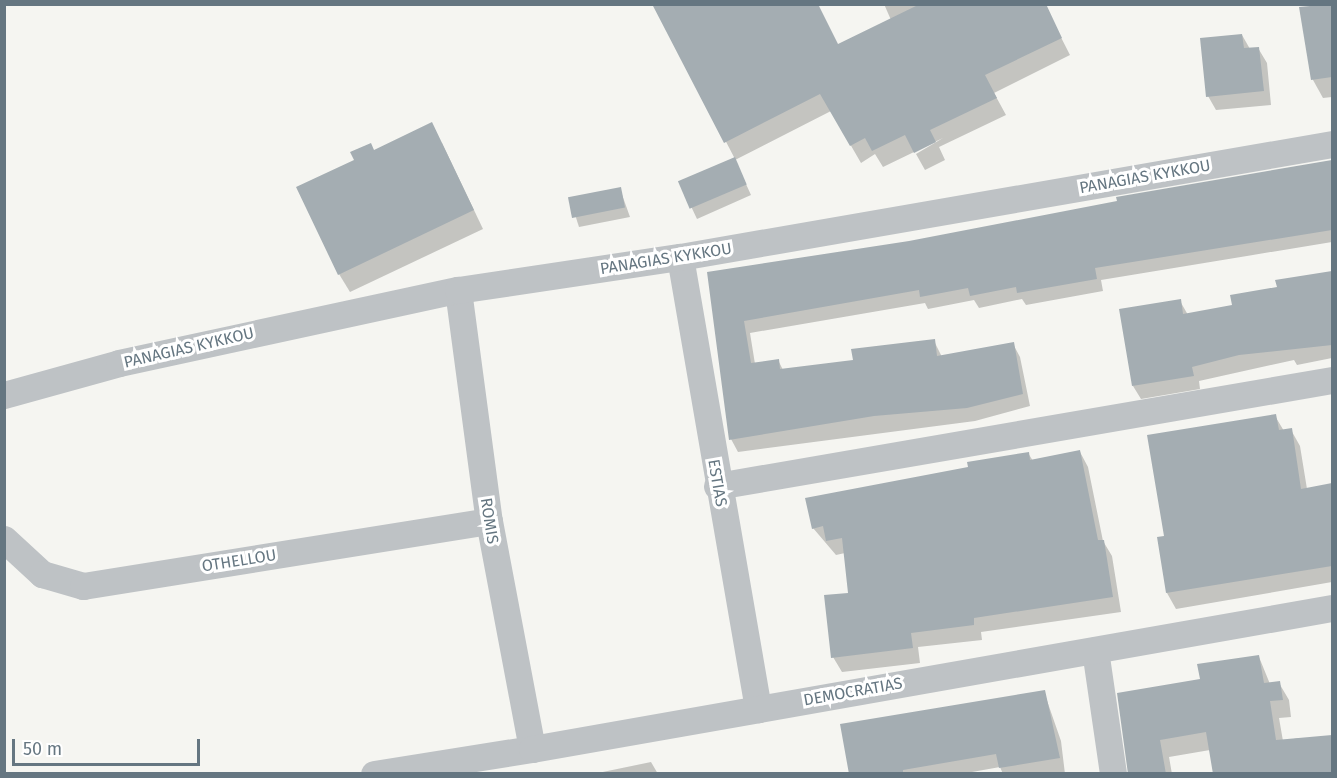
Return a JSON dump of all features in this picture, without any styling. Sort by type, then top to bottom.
[{"type":"street","name":"PANAGIAS KYKKOU","points":[[4,395],[119,363],[458,290],[680,257],[1332,144]]},
{"type":"street","name":"ESTIAS","points":[[680,257],[717,486],[758,709]]},
{"type":"street","name":"ROMIS","points":[[458,290],[489,521],[532,749]]},
{"type":"street","points":[[717,486],[1332,380]]},
{"type":"street","name":"OTHELLOU","points":[[4,539],[42,574],[83,586],[489,521]]},
{"type":"street","name":"DEMOCRATIAS","points":[[374,774],[532,749],[1332,608]]},
{"type":"street","points":[[1095,650],[1113,774]]},
{"type":"building","points":[[652,4],[818,4],[838,44],[920,4],[1046,4],[1062,38],[985,75],[997,98],[930,130],[936,142],[914,153],[905,135],[872,151],[865,138],[850,146],[820,94],[724,143]]},
{"type":"building","points":[[1332,4],[1332,77],[1311,80],[1299,7]]},
{"type":"building","points":[[1242,34],[1244,48],[1259,47],[1264,91],[1206,97],[1200,38]]},
{"type":"building","points":[[432,122],[474,210],[338,275],[296,187],[354,160],[350,152],[371,143],[374,150]]},
{"type":"building","points":[[735,157],[747,185],[690,209],[678,181]]},
{"type":"building","points":[[1332,160],[1332,230],[1095,268],[1097,279],[1017,293],[1016,287],[970,296],[968,288],[920,297],[919,290],[744,321],[751,363],[779,359],[780,369],[853,360],[851,349],[935,339],[937,356],[1014,342],[1023,394],[967,408],[874,416],[729,440],[707,272],[909,241],[1117,201],[1116,197]]},
{"type":"building","points":[[621,187],[625,208],[572,218],[568,197]]},
{"type":"building","points":[[1332,271],[1332,345],[1239,355],[1192,367],[1194,376],[1132,386],[1119,309],[1181,299],[1183,314],[1232,305],[1230,295],[1277,287],[1275,280]]},
{"type":"building","points":[[1276,414],[1279,430],[1292,428],[1301,489],[1332,483],[1332,566],[1166,593],[1157,537],[1164,536],[1147,435]]},
{"type":"building","points":[[1080,450],[1098,540],[1104,540],[1113,597],[974,618],[974,625],[911,633],[913,648],[831,658],[824,595],[848,593],[842,538],[826,541],[823,526],[812,529],[805,498],[968,467],[967,462],[1029,452],[1030,460]]},
{"type":"building","points":[[1259,655],[1264,683],[1280,681],[1283,700],[1270,701],[1276,740],[1332,735],[1332,774],[1213,774],[1206,732],[1160,740],[1166,774],[1128,774],[1117,693],[1200,679],[1197,664]]},
{"type":"building","points":[[1045,690],[1060,758],[999,768],[996,754],[903,770],[903,774],[849,774],[840,724]]}]
